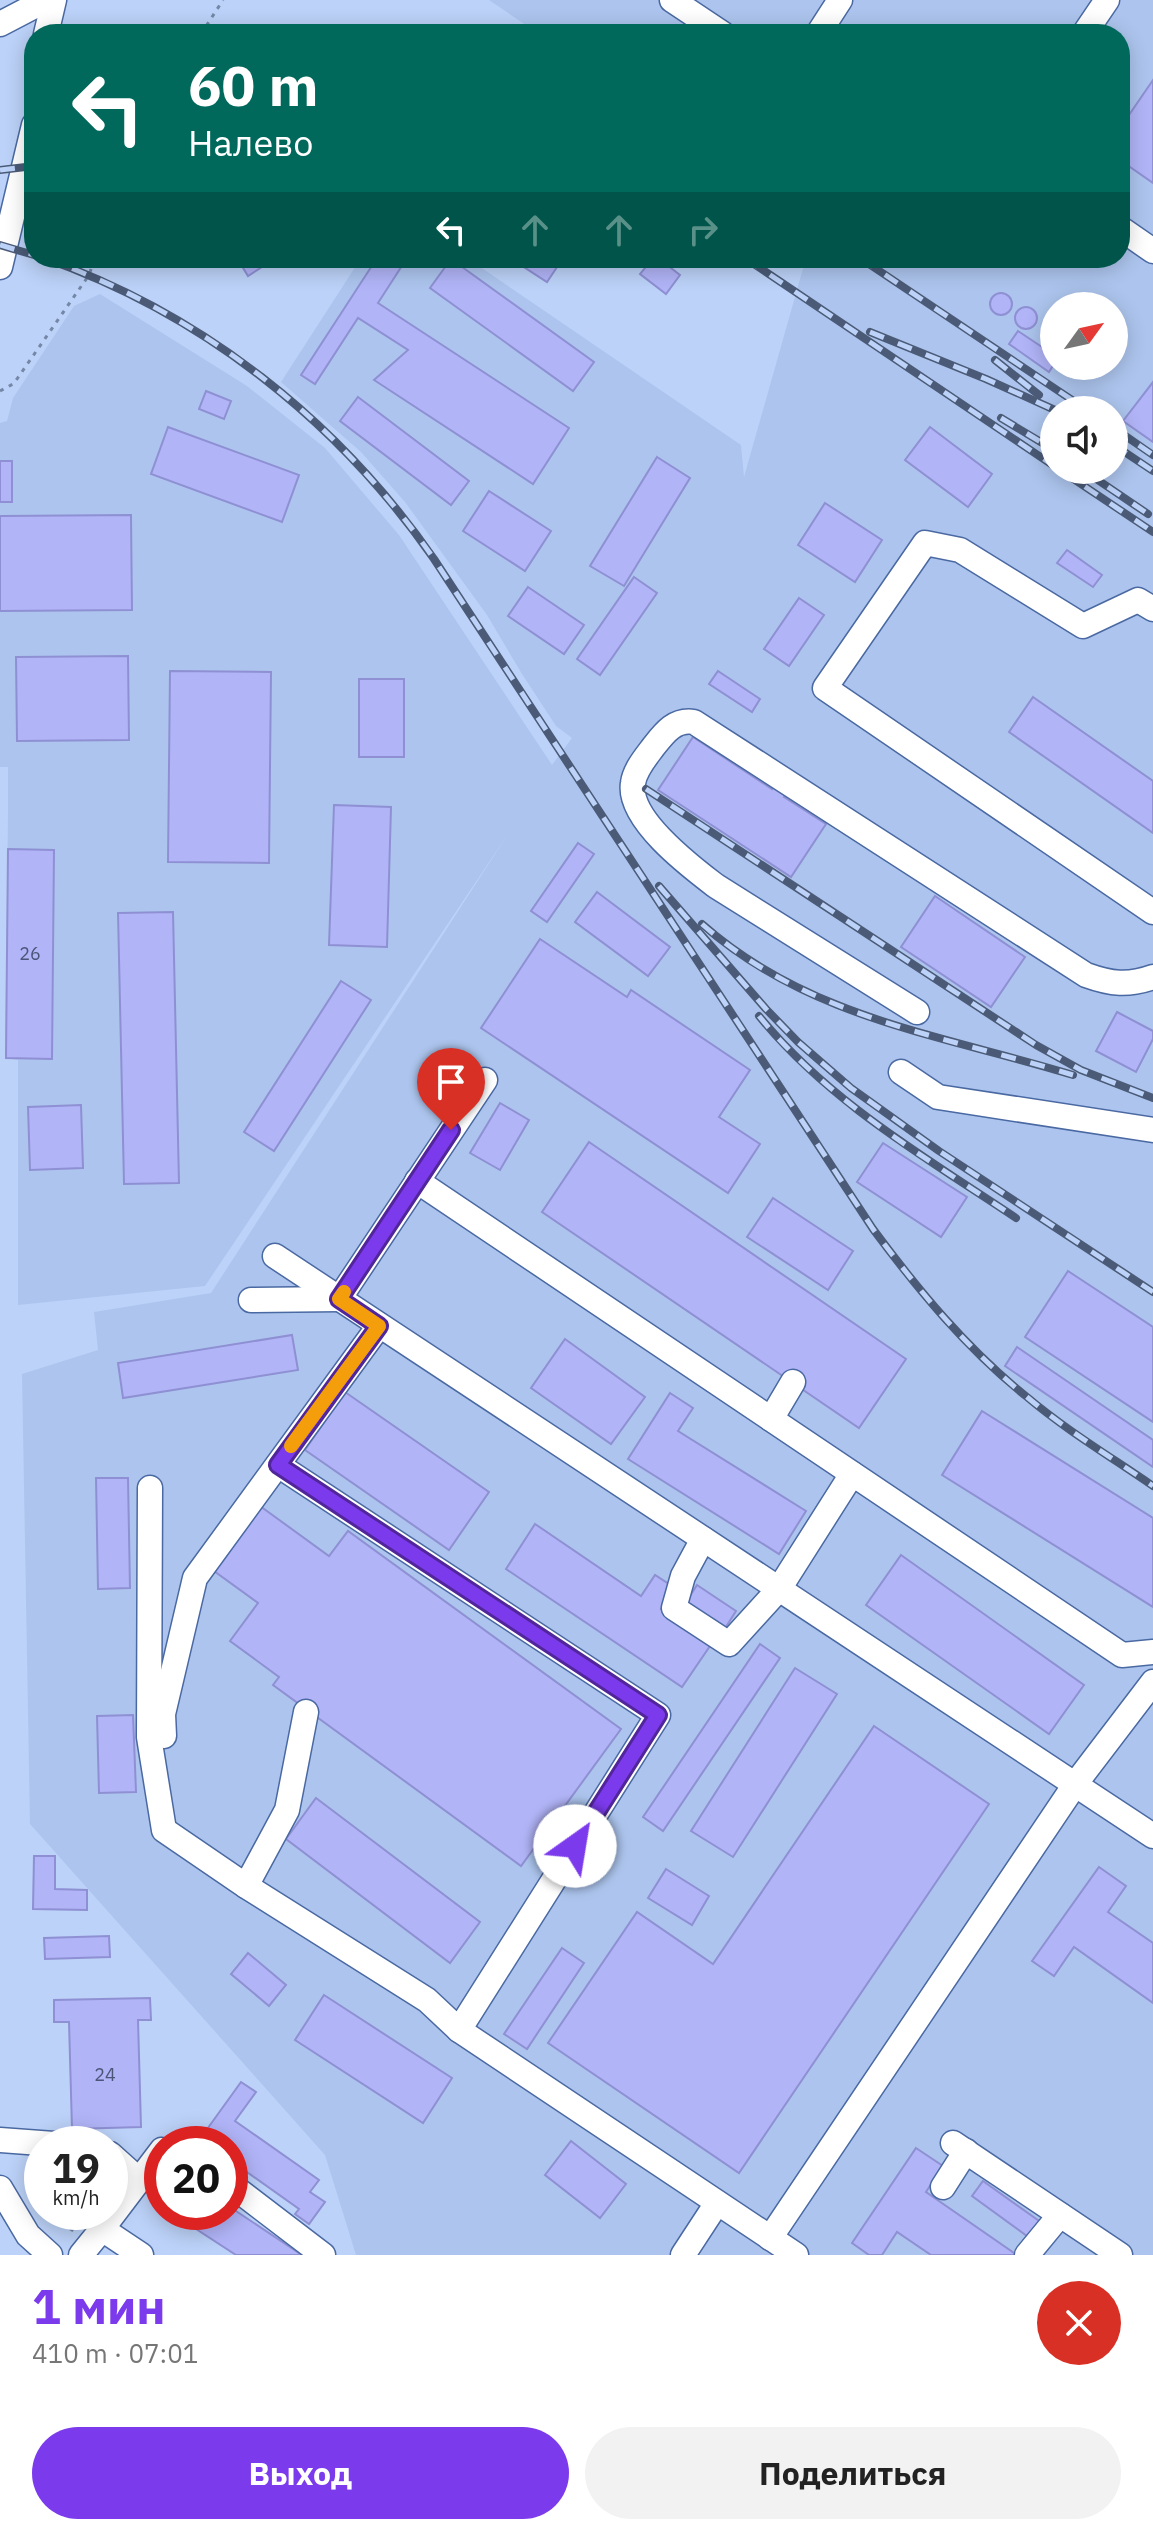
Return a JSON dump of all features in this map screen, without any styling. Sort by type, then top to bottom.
[{"type":"street","points":[[0,24],[46,0]]},
{"type":"street","points":[[48,24],[54,0]]},
{"type":"street","points":[[672,0],[708,24]]},
{"type":"street","points":[[824,24],[840,0]]},
{"type":"street","points":[[1091,24],[1107,0]]},
{"type":"street","points":[[0,267],[24,167]]},
{"type":"street","points":[[1130,235],[1153,251]]},
{"type":"street","points":[[1153,609],[1138,600],[1083,626],[960,550],[925,543],[825,688],[1153,912]]},
{"type":"street","points":[[917,1012],[716,886],[657,834],[638,809],[632,786],[639,767],[663,734],[678,722],[694,722],[1086,975],[1115,984],[1153,977]]},
{"type":"street","points":[[901,1072],[938,1097],[1153,1130]]},
{"type":"street","points":[[339,1299],[485,1080]]},
{"type":"street","points":[[417,1181],[1122,1655],[1153,1652]]},
{"type":"street","points":[[275,1256],[1153,1836]]},
{"type":"street","points":[[251,1300],[339,1299]]},
{"type":"street","points":[[164,1830],[163,1714],[195,1578],[379,1326]]},
{"type":"street","points":[[771,1419],[793,1382]]},
{"type":"street","points":[[278,1465],[658,1715],[459,2030]]},
{"type":"street","points":[[703,1539],[683,1576],[674,1608],[729,1644],[779,1589],[852,1474]]},
{"type":"street","points":[[150,1488],[149,1737],[164,1830],[246,1886],[427,2000],[459,2030],[796,2255]]},
{"type":"street","points":[[770,2238],[1076,1783],[1153,1682]]},
{"type":"street","points":[[246,1886],[287,1810],[306,1712]]},
{"type":"street","points":[[0,2140],[24,2142]]},
{"type":"street","points":[[943,2187],[959,2147],[1120,2255]]},
{"type":"street","points":[[128,2170],[139,2180]]},
{"type":"street","points":[[128,2195],[144,2173]]},
{"type":"street","points":[[0,2188],[28,2235],[50,2255]]},
{"type":"street","points":[[248,2198],[323,2255]]},
{"type":"street","points":[[683,2255],[717,2203]]},
{"type":"street","points":[[1027,2255],[1060,2215]]},
{"type":"street","points":[[81,2255],[101,2230]]},
{"type":"street","points":[[104,2230],[141,2255]]},
{"type":"path","points":[[207,24],[223,0]]},
{"type":"path","points":[[0,391],[17,379],[91,268]]},
{"type":"shaded area","points":[[489,0],[1153,0],[1153,2255],[356,2255],[325,2155],[30,1824],[22,1374],[98,1350],[94,1312],[211,1293],[508,834],[205,1286],[18,1305],[18,1060],[5,1058],[8,767],[0,767],[0,423],[7,421],[13,398],[74,306],[100,294],[247,386],[325,448],[399,535],[552,765],[572,738],[556,726],[487,615],[405,502],[361,452],[281,382],[355,268],[482,268],[741,445],[744,477],[803,268],[1130,268],[1130,24],[524,24]]},
{"type":"building","points":[[1153,80],[1153,183],[1130,167],[1130,113]]},
{"type":"building","points":[[243,268],[260,268],[248,276]]},
{"type":"building","points":[[371,268],[401,268],[378,303],[569,428],[533,484],[374,380],[408,350],[358,318],[315,384],[301,375]]},
{"type":"building","points":[[444,268],[463,268],[594,362],[573,391],[430,288]]},
{"type":"building","points":[[525,268],[556,268],[547,282]]},
{"type":"building","points":[[645,268],[671,268],[680,275],[666,294],[640,274]]},
{"type":"building","points":[[1001,293],[1012,304],[1001,315],[990,304]]},
{"type":"building","points":[[1026,307],[1034,310],[1037,318],[1034,326],[1026,329],[1018,326],[1015,318],[1018,310]]},
{"type":"building","points":[[1018,331],[1040,346],[1040,366],[1009,344]]},
{"type":"building","points":[[1153,382],[1153,442],[1128,424],[1128,414]]},
{"type":"building","points":[[206,391],[231,401],[224,419],[199,409]]},
{"type":"building","points":[[358,397],[469,481],[451,505],[340,421]]},
{"type":"building","points":[[168,427],[299,475],[282,522],[151,474]]},
{"type":"building","points":[[930,427],[992,474],[968,507],[905,460]]},
{"type":"building","points":[[657,457],[690,478],[624,586],[590,566]]},
{"type":"building","points":[[0,461],[12,461],[12,502],[0,502]]},
{"type":"building","points":[[489,491],[551,531],[525,571],[463,531]]},
{"type":"building","points":[[825,503],[882,540],[855,582],[798,545]]},
{"type":"building","points":[[131,515],[132,610],[0,611],[0,516]]},
{"type":"building","points":[[1067,550],[1102,575],[1093,587],[1057,563]]},
{"type":"building","points":[[634,577],[657,593],[600,675],[577,659]]},
{"type":"building","points":[[528,587],[584,625],[564,654],[508,616]]},
{"type":"building","points":[[799,598],[824,615],[789,666],[764,649]]},
{"type":"building","points":[[128,656],[129,740],[17,741],[16,657]]},
{"type":"building","points":[[170,671],[271,672],[269,863],[168,862]]},
{"type":"building","points":[[718,671],[760,699],[752,712],[709,684]]},
{"type":"building","points":[[359,679],[404,679],[404,757],[359,757]]},
{"type":"building","points":[[1033,697],[1153,781],[1153,833],[1009,732]]},
{"type":"building","points":[[693,737],[772,789],[775,784],[787,792],[784,797],[826,824],[791,877],[658,790]]},
{"type":"building","points":[[334,805],[391,807],[387,947],[329,945]]},
{"type":"building","points":[[578,843],[594,854],[547,922],[531,911]]},
{"type":"building","points":[[8,849],[54,850],[52,1059],[6,1058]]},
{"type":"building","points":[[597,892],[670,947],[648,976],[575,922]]},
{"type":"building","points":[[935,896],[1025,957],[991,1007],[901,947]]},
{"type":"building","points":[[173,912],[179,1183],[124,1184],[118,913]]},
{"type":"building","points":[[540,939],[627,997],[631,990],[750,1070],[719,1117],[760,1144],[728,1193],[481,1028]]},
{"type":"building","points":[[341,981],[371,1000],[274,1151],[244,1132]]},
{"type":"building","points":[[1117,1012],[1153,1031],[1153,1039],[1136,1072],[1096,1051]]},
{"type":"building","points":[[500,1103],[529,1120],[500,1170],[470,1153]]},
{"type":"building","points":[[81,1105],[83,1168],[30,1170],[28,1107]]},
{"type":"building","points":[[589,1142],[906,1359],[859,1428],[542,1212]]},
{"type":"building","points":[[883,1143],[967,1197],[941,1237],[857,1182]]},
{"type":"building","points":[[773,1198],[853,1251],[828,1290],[747,1237]]},
{"type":"building","points":[[1068,1271],[1153,1327],[1153,1422],[1025,1337]]},
{"type":"building","points":[[292,1335],[298,1370],[123,1398],[118,1363]]},
{"type":"building","points":[[565,1339],[645,1397],[611,1444],[531,1388]]},
{"type":"building","points":[[1017,1347],[1153,1440],[1153,1467],[1005,1366]]},
{"type":"building","points":[[345,1392],[489,1492],[449,1550],[305,1450]]},
{"type":"building","points":[[670,1393],[693,1408],[678,1431],[806,1511],[779,1554],[628,1459]]},
{"type":"building","points":[[982,1411],[1153,1518],[1153,1607],[942,1475]]},
{"type":"building","points":[[96,1478],[128,1478],[130,1588],[98,1589]]},
{"type":"building","points":[[260,1506],[329,1556],[348,1531],[621,1729],[521,1866],[273,1685],[279,1677],[230,1641],[258,1603],[214,1571]]},
{"type":"building","points":[[535,1524],[641,1596],[655,1575],[675,1588],[661,1609],[712,1643],[682,1687],[506,1569]]},
{"type":"building","points":[[901,1555],[1084,1685],[1049,1734],[866,1605]]},
{"type":"building","points":[[697,1585],[736,1611],[722,1633],[683,1607]]},
{"type":"building","points":[[760,1644],[780,1658],[663,1831],[643,1817]]},
{"type":"building","points":[[795,1668],[837,1694],[733,1857],[691,1831]]},
{"type":"building","points":[[133,1715],[136,1792],[99,1793],[97,1716]]},
{"type":"building","points":[[874,1726],[989,1804],[739,2173],[548,2043],[637,1912],[713,1964]]},
{"type":"building","points":[[316,1798],[480,1922],[450,1963],[286,1839]]},
{"type":"building","points":[[34,1856],[55,1856],[55,1889],[87,1890],[87,1910],[33,1909]]},
{"type":"building","points":[[1099,1867],[1126,1886],[1108,1912],[1153,1943],[1153,2003],[1074,1947],[1054,1976],[1032,1961]]},
{"type":"building","points":[[666,1869],[709,1896],[692,1925],[648,1898]]},
{"type":"building","points":[[109,1936],[110,1957],[45,1959],[44,1938]]},
{"type":"building","points":[[562,1948],[584,1963],[527,2049],[504,2034]]},
{"type":"building","points":[[248,1953],[286,1985],[269,2006],[231,1974]]},
{"type":"building","points":[[324,1995],[452,2078],[423,2123],[295,2040]]},
{"type":"building","points":[[150,1998],[151,2020],[138,2020],[141,2127],[72,2126],[69,2022],[54,2022],[54,2000]]},
{"type":"building","points":[[241,2082],[256,2092],[235,2121],[242,2126],[209,2126]]},
{"type":"building","points":[[248,2130],[319,2180],[310,2192],[325,2202],[309,2224],[295,2214],[299,2209],[248,2173]]},
{"type":"building","points":[[571,2141],[626,2184],[600,2218],[545,2175]]},
{"type":"building","points":[[916,2148],[943,2166],[926,2192],[1017,2255],[931,2255],[897,2232],[882,2255],[869,2255],[852,2243]]},
{"type":"building","points":[[983,2181],[1042,2223],[1031,2239],[972,2196]]},
{"type":"building","points":[[248,2219],[302,2255],[236,2255],[198,2230],[248,2230]]},
{"type":"railway","points":[[0,170],[24,167]]},
{"type":"railway","points":[[0,245],[24,252]]},
{"type":"railway","points":[[69,268],[159,309],[212,341],[263,378],[355,462],[434,559],[890,1252],[945,1318],[1005,1379],[1057,1421],[1153,1486]]},
{"type":"railway","points":[[760,268],[1040,457]]},
{"type":"railway","points":[[875,268],[1066,396]]},
{"type":"railway","points":[[870,332],[1040,403]]},
{"type":"railway","points":[[995,360],[1039,395]]},
{"type":"railway","points":[[1001,418],[1040,442]]},
{"type":"railway","points":[[1128,438],[1153,455]]},
{"type":"railway","points":[[1128,454],[1153,471]]},
{"type":"railway","points":[[1081,484],[1153,532]]},
{"type":"railway","points":[[1104,484],[1148,514]]},
{"type":"railway","points":[[646,789],[1036,1045],[1081,1070],[1153,1098]]},
{"type":"railway","points":[[659,886],[766,1009],[851,1088],[939,1151],[1153,1292]]},
{"type":"railway","points":[[702,924],[743,956],[786,982],[831,1003],[878,1020],[1073,1075]]},
{"type":"railway","points":[[759,1016],[786,1047],[847,1102],[1016,1218]]},
{"type":"slow traffic","points":[[291,1446],[379,1326],[339,1299],[344,1292]]},
{"type":"route","points":[[451,1130],[339,1299],[379,1326],[278,1465],[658,1715],[575,1846]]}]
